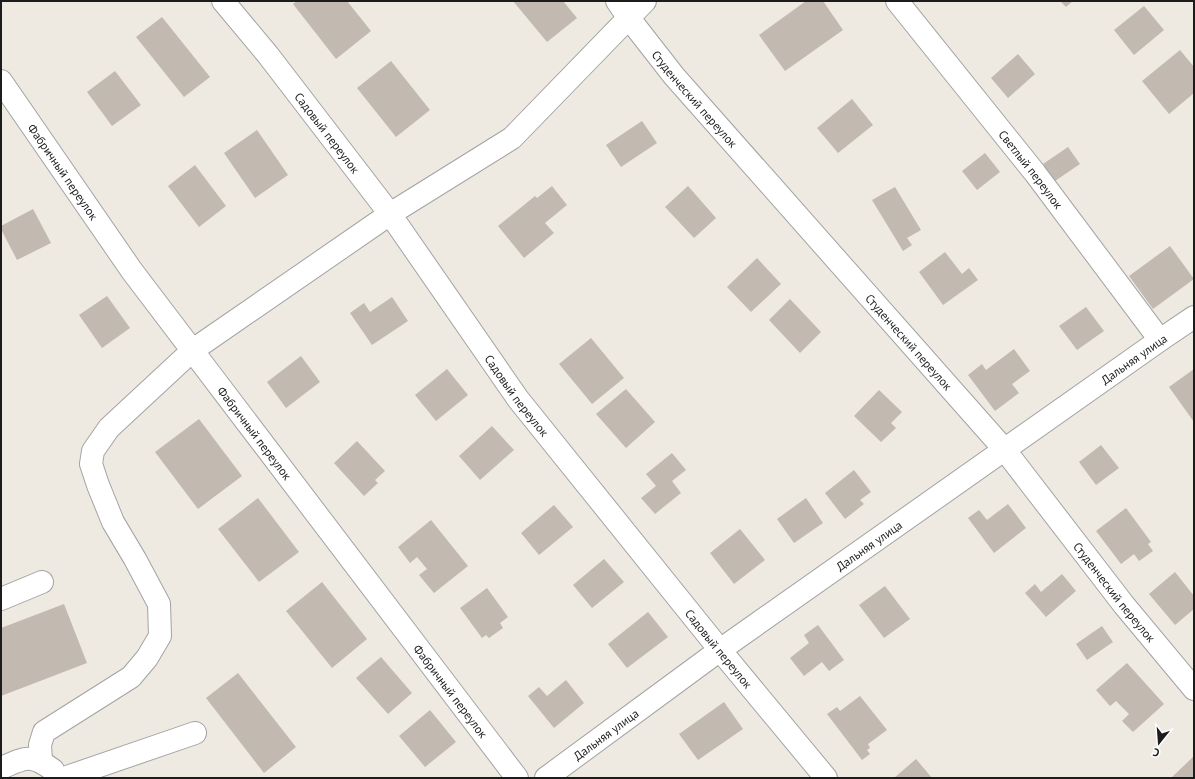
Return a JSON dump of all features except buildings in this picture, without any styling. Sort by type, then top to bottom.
[{"type":"street","name":"Садовый переулок","points":[[222,1],[268,55],[390,214],[518,399],[720,650],[826,778]]},
{"type":"street","points":[[41,761],[40,745],[44,732],[131,677],[147,658],[160,636],[159,604],[113,522],[91,464],[93,451],[109,428],[193,350],[390,214],[512,138],[622,9],[645,1]]},
{"type":"street","name":"Светлый переулок","points":[[897,1],[1035,173],[1160,340]]},
{"type":"street","name":"Студенческий переулок","points":[[622,9],[674,76],[1004,449],[1124,605],[1194,689]]},
{"type":"street","name":"Фабричный переулок","points":[[1,81],[132,271],[517,778]]},
{"type":"street","name":"Дальняя улица","points":[[546,778],[720,650],[1004,449],[1194,318]]},
{"type":"street","points":[[1,599],[42,582]]},
{"type":"street","points":[[1,768],[26,758],[41,761],[63,778],[195,733]]}]
